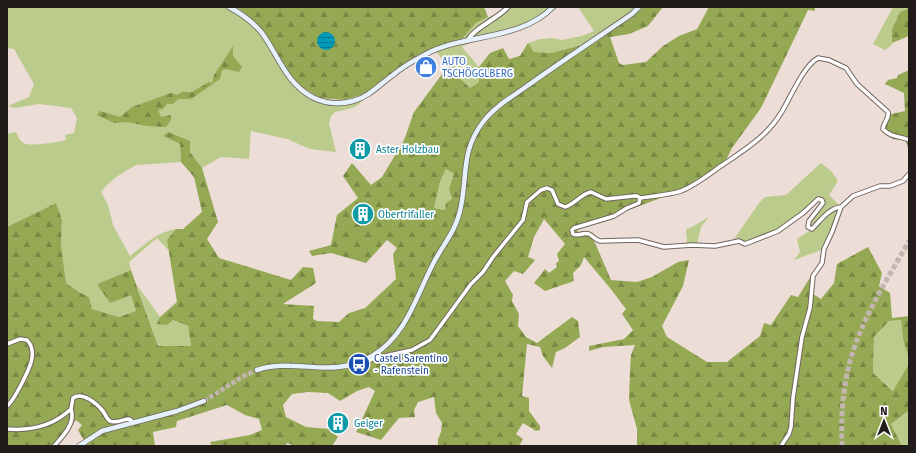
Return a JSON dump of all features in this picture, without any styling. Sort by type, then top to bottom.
[{"type":"main road","points":[[229,7],[247,18],[261,33],[295,84],[301,90],[314,98],[331,103],[348,102],[365,97],[394,73],[427,53],[449,45],[518,28],[543,15],[553,7]]},
{"type":"main road","points":[[257,370],[277,366],[337,368],[350,365],[373,355],[385,346],[401,330],[411,313],[434,262],[456,222],[462,201],[467,153],[474,136],[483,122],[504,102],[558,63],[632,14],[639,7]]},
{"type":"main road","points":[[80,446],[98,433],[187,408],[204,401]]},
{"type":"street","points":[[467,41],[474,31],[500,15],[508,7]]},
{"type":"street","points":[[350,365],[357,368],[372,359],[412,350],[430,340],[471,284],[484,271],[493,257],[523,220],[527,202],[541,190],[548,188],[552,190],[558,204],[565,207],[589,192],[606,199],[634,196],[640,198],[683,190],[699,181],[750,146],[768,130],[783,111],[798,82],[818,58],[829,60],[846,68],[857,84],[888,112],[889,116],[883,129],[896,138],[904,138],[909,140]]},
{"type":"street","points":[[781,446],[791,428],[793,398],[802,337],[810,308],[813,276],[822,263],[824,249],[841,207],[853,196],[880,186],[890,186],[903,181],[909,174]]},
{"type":"street","points":[[640,198],[639,203],[614,216],[574,228],[572,230],[572,234],[576,236],[588,234],[598,240],[638,240],[664,247],[692,245],[715,246],[740,241],[745,244],[778,231],[803,213],[818,199],[822,200],[823,203],[809,221],[808,226],[812,229],[829,212],[841,207]]},
{"type":"street","points":[[7,344],[20,339],[27,340],[31,346],[33,356],[14,399],[7,406]]},
{"type":"street","points":[[54,446],[72,421],[73,415],[71,409],[73,398],[76,396],[82,396],[95,404],[110,421],[114,422],[129,418],[133,422]]},
{"type":"street","points":[[7,429],[22,430],[40,428],[49,424],[71,409]]},
{"type":"green space","points":[[7,7],[237,7],[258,29],[294,80],[306,90],[319,98],[330,100],[365,97],[356,106],[335,112],[331,116],[329,123],[336,152],[310,149],[287,139],[251,131],[249,159],[221,157],[202,168],[190,152],[168,132],[163,136],[180,144],[181,162],[136,165],[116,177],[101,192],[108,205],[113,225],[130,256],[156,236],[176,229],[167,240],[169,251],[157,238],[129,262],[131,270],[97,284],[131,295],[136,311],[119,317],[92,309],[89,297],[66,283],[61,244],[62,220],[56,203],[7,227],[7,134],[16,132],[19,138],[26,144],[46,144],[66,140],[65,135],[74,133],[77,118],[71,108],[39,104],[15,108],[8,106],[29,97],[34,84],[14,49],[7,48]]},
{"type":"green space","points":[[237,7],[484,7],[488,17],[476,23],[463,38],[420,54],[405,63],[365,94],[344,100],[320,98],[296,84],[250,18]]},
{"type":"green space","points":[[506,7],[559,7],[527,27],[473,41],[462,47],[479,67],[479,82],[470,88],[448,66],[435,50],[427,53],[435,48],[463,38],[476,23]]},
{"type":"green space","points":[[578,7],[636,7],[582,45],[551,53],[534,52],[528,43],[540,39],[552,38],[562,40],[582,36],[594,31]]},
{"type":"green space","points":[[636,7],[663,7],[648,26],[629,34],[610,37],[619,63],[623,65],[646,62],[663,46],[679,36],[697,29],[709,7],[815,7],[815,11],[808,10],[761,108],[732,148],[725,162],[677,192],[577,229],[578,232],[588,231],[596,245],[611,280],[637,282],[652,277],[678,262],[689,260],[683,286],[662,326],[667,337],[707,362],[727,362],[760,336],[764,323],[771,325],[791,295],[798,297],[811,276],[813,294],[821,299],[834,283],[837,264],[868,247],[882,273],[879,286],[890,293],[892,318],[909,316],[909,359],[903,339],[901,320],[889,321],[874,337],[873,373],[893,391],[909,364],[909,413],[907,412],[891,424],[902,446],[637,446],[637,429],[629,400],[631,355],[635,345],[603,347],[589,351],[589,346],[624,339],[633,330],[622,314],[626,309],[584,257],[581,265],[573,273],[574,281],[545,291],[534,283],[545,269],[549,273],[557,267],[556,263],[559,261],[557,254],[565,244],[544,219],[534,237],[528,257],[535,260],[523,274],[514,271],[505,281],[513,295],[512,301],[519,314],[518,326],[526,337],[537,343],[572,317],[578,321],[580,337],[565,348],[556,352],[552,368],[543,356],[540,347],[527,344],[522,396],[529,398],[529,411],[540,426],[540,430],[536,431],[523,423],[516,434],[523,439],[519,446],[438,446],[442,423],[436,413],[434,397],[418,402],[414,410],[415,417],[399,418],[381,440],[356,432],[375,391],[369,387],[357,391],[340,401],[328,393],[308,392],[292,394],[283,405],[286,417],[306,427],[329,429],[338,437],[332,446],[296,446],[287,443],[285,446],[212,446],[210,442],[250,435],[262,430],[259,419],[245,415],[227,405],[177,421],[176,427],[153,432],[155,446],[87,446],[78,430],[82,425],[76,420],[55,446],[7,446],[7,227],[56,203],[62,220],[61,244],[66,283],[89,297],[92,309],[119,317],[136,311],[131,295],[110,303],[97,284],[131,270],[158,346],[191,346],[188,326],[173,320],[167,325],[156,324],[160,317],[177,302],[167,240],[176,229],[183,229],[202,212],[194,177],[181,162],[180,144],[163,136],[168,132],[190,141],[190,152],[202,168],[218,222],[207,239],[219,258],[291,280],[303,267],[313,268],[316,283],[283,304],[314,306],[313,319],[317,321],[339,322],[349,313],[365,308],[396,279],[393,254],[397,248],[387,240],[366,263],[331,253],[312,256],[309,251],[331,245],[337,215],[358,198],[343,176],[352,163],[371,185],[382,177],[404,140],[414,112],[448,66],[470,88],[479,82],[479,67],[490,53],[503,48],[509,59],[520,56],[528,43],[534,52],[551,53],[582,45]],"holes":[[[446,169],[454,174],[449,189],[452,199],[446,203],[445,210],[434,208],[440,182]]]},
{"type":"green space","points":[[893,7],[909,8],[900,12],[892,29],[892,45],[885,50],[873,44]]},
{"type":"green space","points":[[909,8],[909,36],[892,43],[892,29],[900,12]]},
{"type":"green space","points":[[233,46],[233,56],[242,67],[239,72],[226,69],[222,70],[220,79],[191,99],[178,99],[173,104],[167,104],[163,109],[158,110],[161,117],[171,115],[171,120],[166,127],[147,126],[127,122],[114,123],[97,115],[100,111],[120,117],[132,107],[171,93],[177,95],[182,92],[192,92],[209,82],[212,83],[214,75]]},
{"type":"green space","points":[[909,70],[909,151],[906,141],[893,139],[882,130],[882,124],[887,115],[905,111],[904,93],[885,84],[888,80],[897,78],[898,75]]},
{"type":"green space","points":[[821,163],[832,172],[838,181],[829,195],[841,207],[824,249],[794,260],[800,252],[797,239],[812,229],[808,227],[809,221],[823,203],[818,199],[778,231],[745,244],[739,241],[732,242],[759,203],[765,197],[786,195]]},
{"type":"green space","points":[[446,169],[455,174],[449,189],[452,199],[445,210],[434,208],[440,182]]},
{"type":"green space","points":[[709,217],[701,227],[697,244],[686,247],[686,229]]},
{"type":"green space","points":[[137,285],[160,317],[156,324],[173,320],[188,326],[191,346],[158,346]]},
{"type":"green space","points":[[901,320],[903,339],[909,364],[894,391],[873,373],[874,337],[889,321]]},
{"type":"green space","points":[[907,412],[909,413],[909,446],[902,446],[891,424]]},
{"type":"water","points":[[326,32],[332,35],[335,41],[332,47],[326,50],[320,47],[317,41],[320,35]]},
{"type":"tunnel","points":[[842,446],[842,412],[850,361],[863,325],[880,291],[909,241]]},
{"type":"tunnel","points":[[204,401],[242,377],[257,370]]},
{"type":"place","name":"AUTO TSCHÖGGLBERG","points":[[426,67]]},
{"type":"place","name":"Aster Holzbau","points":[[360,149]]},
{"type":"place","name":"Obertrifaller","points":[[363,214]]},
{"type":"place","name":"Castel Sarentino - Rafenstein","points":[[359,364]]},
{"type":"place","name":"Geiger","points":[[338,423]]}]
